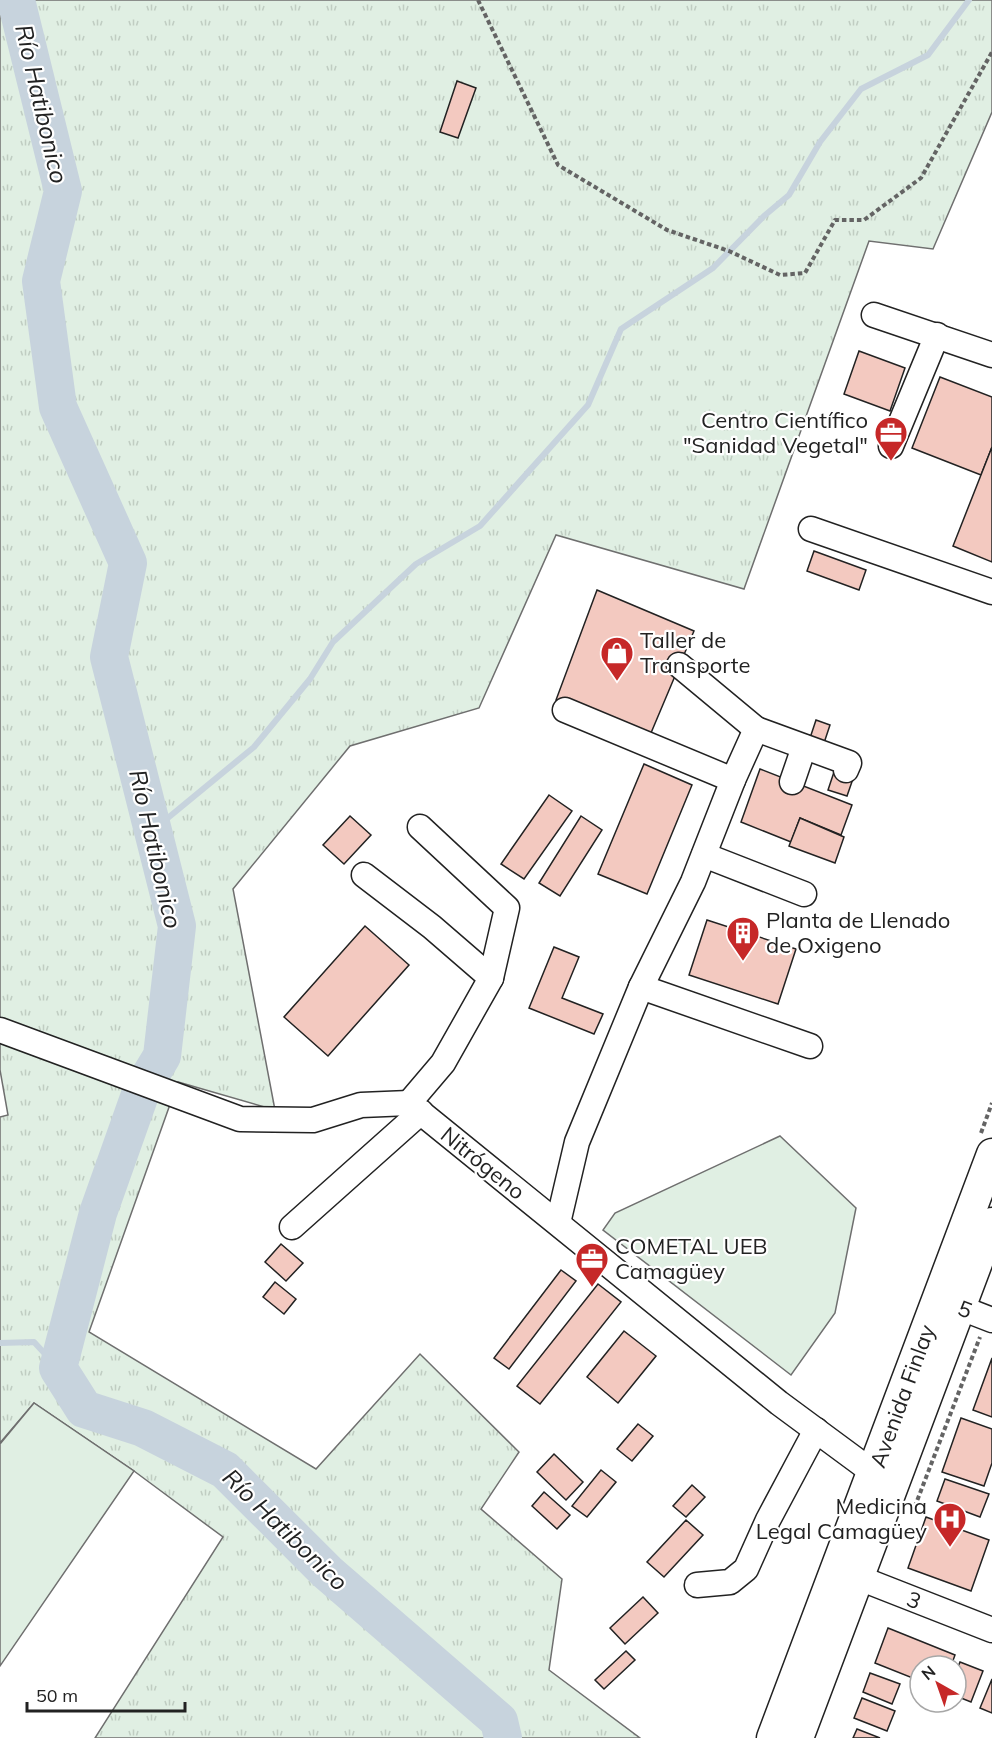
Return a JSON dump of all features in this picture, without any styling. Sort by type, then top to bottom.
[{"type":"main road","name":"Avenida Finlay","points":[[772,1738],[847,1573],[950,1303],[992,1154]]},
{"type":"main road","name":"Avenida Finlay","points":[[950,1303],[992,1223]]},
{"type":"main road","name":"Avenida Finlay","points":[[798,1738],[847,1573]]},
{"type":"street","points":[[874,315],[992,355]]},
{"type":"street","points":[[891,446],[937,335]]},
{"type":"street","points":[[811,529],[992,592]]},
{"type":"street","points":[[679,665],[756,729],[849,763],[846,770]]},
{"type":"street","points":[[565,710],[733,780]]},
{"type":"street","points":[[558,1223],[577,1142],[641,987],[704,855],[733,780],[756,729]]},
{"type":"street","points":[[792,782],[804,747]]},
{"type":"street","points":[[292,1227],[415,1107],[443,1064],[491,978],[507,908],[420,827]]},
{"type":"street","points":[[704,855],[804,894]]},
{"type":"street","points":[[364,875],[432,927],[491,978]]},
{"type":"street","points":[[641,987],[810,1046]]},
{"type":"street","points":[[0,1030],[124,1074],[240,1119],[313,1120],[362,1105],[415,1107]]},
{"type":"street","name":"Nitrógeno","points":[[415,1107],[769,1395],[883,1480]]},
{"type":"street","name":"5","points":[[950,1303],[992,1320]]},
{"type":"street","points":[[697,1585],[730,1582],[746,1569],[768,1520],[816,1430]]},
{"type":"street","name":"3","points":[[847,1573],[992,1630]]},
{"type":"path","points":[[478,0],[558,165],[667,230],[729,251],[780,275],[806,273],[835,220],[864,220],[921,178],[992,51]]},
{"type":"green space","points":[[0,0],[992,0],[992,112],[933,249],[869,241],[744,589],[556,535],[479,708],[350,746],[233,889],[275,1110],[178,1082],[89,1332],[316,1469],[420,1354],[519,1452],[481,1509],[562,1579],[549,1670],[640,1738],[95,1738],[223,1537],[134,1471],[34,1403],[0,1443],[0,1117],[8,1115],[0,1070]]},
{"type":"green space","points":[[780,1136],[856,1208],[835,1313],[791,1375],[603,1230],[615,1213]]},
{"type":"green space","points":[[34,1403],[134,1471],[0,1666],[0,1444]]},
{"type":"building","points":[[457,81],[476,88],[458,138],[440,132]]},
{"type":"building","points":[[859,351],[905,368],[890,411],[844,394]]},
{"type":"building","points":[[940,377],[992,397],[992,447],[981,475],[912,448]]},
{"type":"building","points":[[992,447],[992,562],[953,546]]},
{"type":"building","points":[[814,551],[866,570],[859,590],[807,571]]},
{"type":"building","name":"Taller de Transporte","points":[[597,590],[694,631],[648,740],[556,700]]},
{"type":"building","points":[[816,720],[830,725],[824,743],[810,738]]},
{"type":"building","points":[[644,764],[692,785],[647,894],[598,874]]},
{"type":"building","points":[[836,766],[855,773],[847,796],[828,790]]},
{"type":"building","points":[[760,769],[852,805],[841,835],[800,818],[791,842],[741,822]]},
{"type":"building","points":[[549,795],[572,811],[524,879],[501,864]]},
{"type":"building","points":[[350,816],[371,835],[344,864],[323,845]]},
{"type":"building","points":[[581,816],[602,830],[560,896],[539,883]]},
{"type":"building","points":[[800,818],[844,837],[835,863],[789,846]]},
{"type":"building","name":"Planta de Llenado de Oxigeno","points":[[707,920],[796,949],[778,1004],[689,975]]},
{"type":"building","points":[[365,926],[409,965],[328,1056],[284,1017]]},
{"type":"building","points":[[554,947],[579,957],[562,998],[603,1014],[594,1034],[529,1008]]},
{"type":"building","points":[[281,1244],[303,1263],[286,1281],[265,1262]]},
{"type":"building","points":[[561,1270],[576,1281],[509,1369],[494,1358]]},
{"type":"building","points":[[275,1282],[296,1299],[284,1314],[263,1297]]},
{"type":"building","points":[[598,1284],[621,1302],[540,1404],[517,1386]]},
{"type":"building","points":[[624,1331],[656,1356],[618,1403],[587,1377]]},
{"type":"building","points":[[992,1358],[992,1417],[973,1410]]},
{"type":"building","points":[[961,1418],[992,1429],[992,1463],[984,1486],[942,1472]]},
{"type":"building","points":[[638,1424],[653,1436],[632,1461],[617,1449]]},
{"type":"building","points":[[554,1454],[583,1482],[566,1500],[537,1472]]},
{"type":"building","points":[[601,1470],[616,1482],[587,1517],[572,1506]]},
{"type":"building","points":[[945,1479],[989,1494],[980,1517],[937,1501]]},
{"type":"building","points":[[692,1485],[705,1497],[686,1517],[673,1506]]},
{"type":"building","points":[[544,1492],[570,1515],[557,1529],[532,1506]]},
{"type":"building","points":[[926,1517],[989,1540],[971,1591],[908,1568]]},
{"type":"building","points":[[686,1520],[703,1535],[664,1577],[647,1562]]},
{"type":"building","points":[[643,1597],[658,1613],[625,1644],[610,1628]]},
{"type":"building","points":[[888,1628],[953,1654],[908,1654],[908,1676],[875,1663]]},
{"type":"building","points":[[626,1651],[635,1660],[604,1689],[595,1680]]},
{"type":"building","points":[[968,1665],[983,1671],[971,1702],[968,1701]]},
{"type":"building","points":[[870,1673],[900,1684],[892,1704],[863,1692]]},
{"type":"building","points":[[992,1679],[992,1713],[980,1708]]},
{"type":"building","points":[[862,1698],[895,1711],[887,1731],[854,1718]]},
{"type":"building","points":[[857,1729],[880,1738],[853,1738]]},
{"type":"waterway","name":"Río Hatibonico","points":[[16,0],[63,191],[41,281],[58,407],[128,563],[109,657],[177,926],[162,1056],[142,1089],[98,1213],[58,1368],[84,1409],[143,1428],[225,1470],[327,1572],[499,1721],[503,1738]]},
{"type":"waterway","points":[[152,831],[254,747],[310,679],[333,642],[416,564],[480,526],[588,405],[621,329],[713,268],[764,216],[789,195],[820,142],[861,89],[928,55],[969,0]]},
{"type":"waterway","points":[[0,1343],[34,1342],[58,1368]]},
{"type":"place","name":"Centro Científico \"Sanidad Vegetal\"","points":[[891,462]]},
{"type":"place","name":"Taller de Transporte","points":[[617,682]]},
{"type":"place","name":"Planta de Llenado de Oxigeno","points":[[743,962]]},
{"type":"place","name":"COMETAL UEB Camagüey","points":[[592,1288]]},
{"type":"place","name":"Medicina Legal Camagüey","points":[[950,1548]]}]
